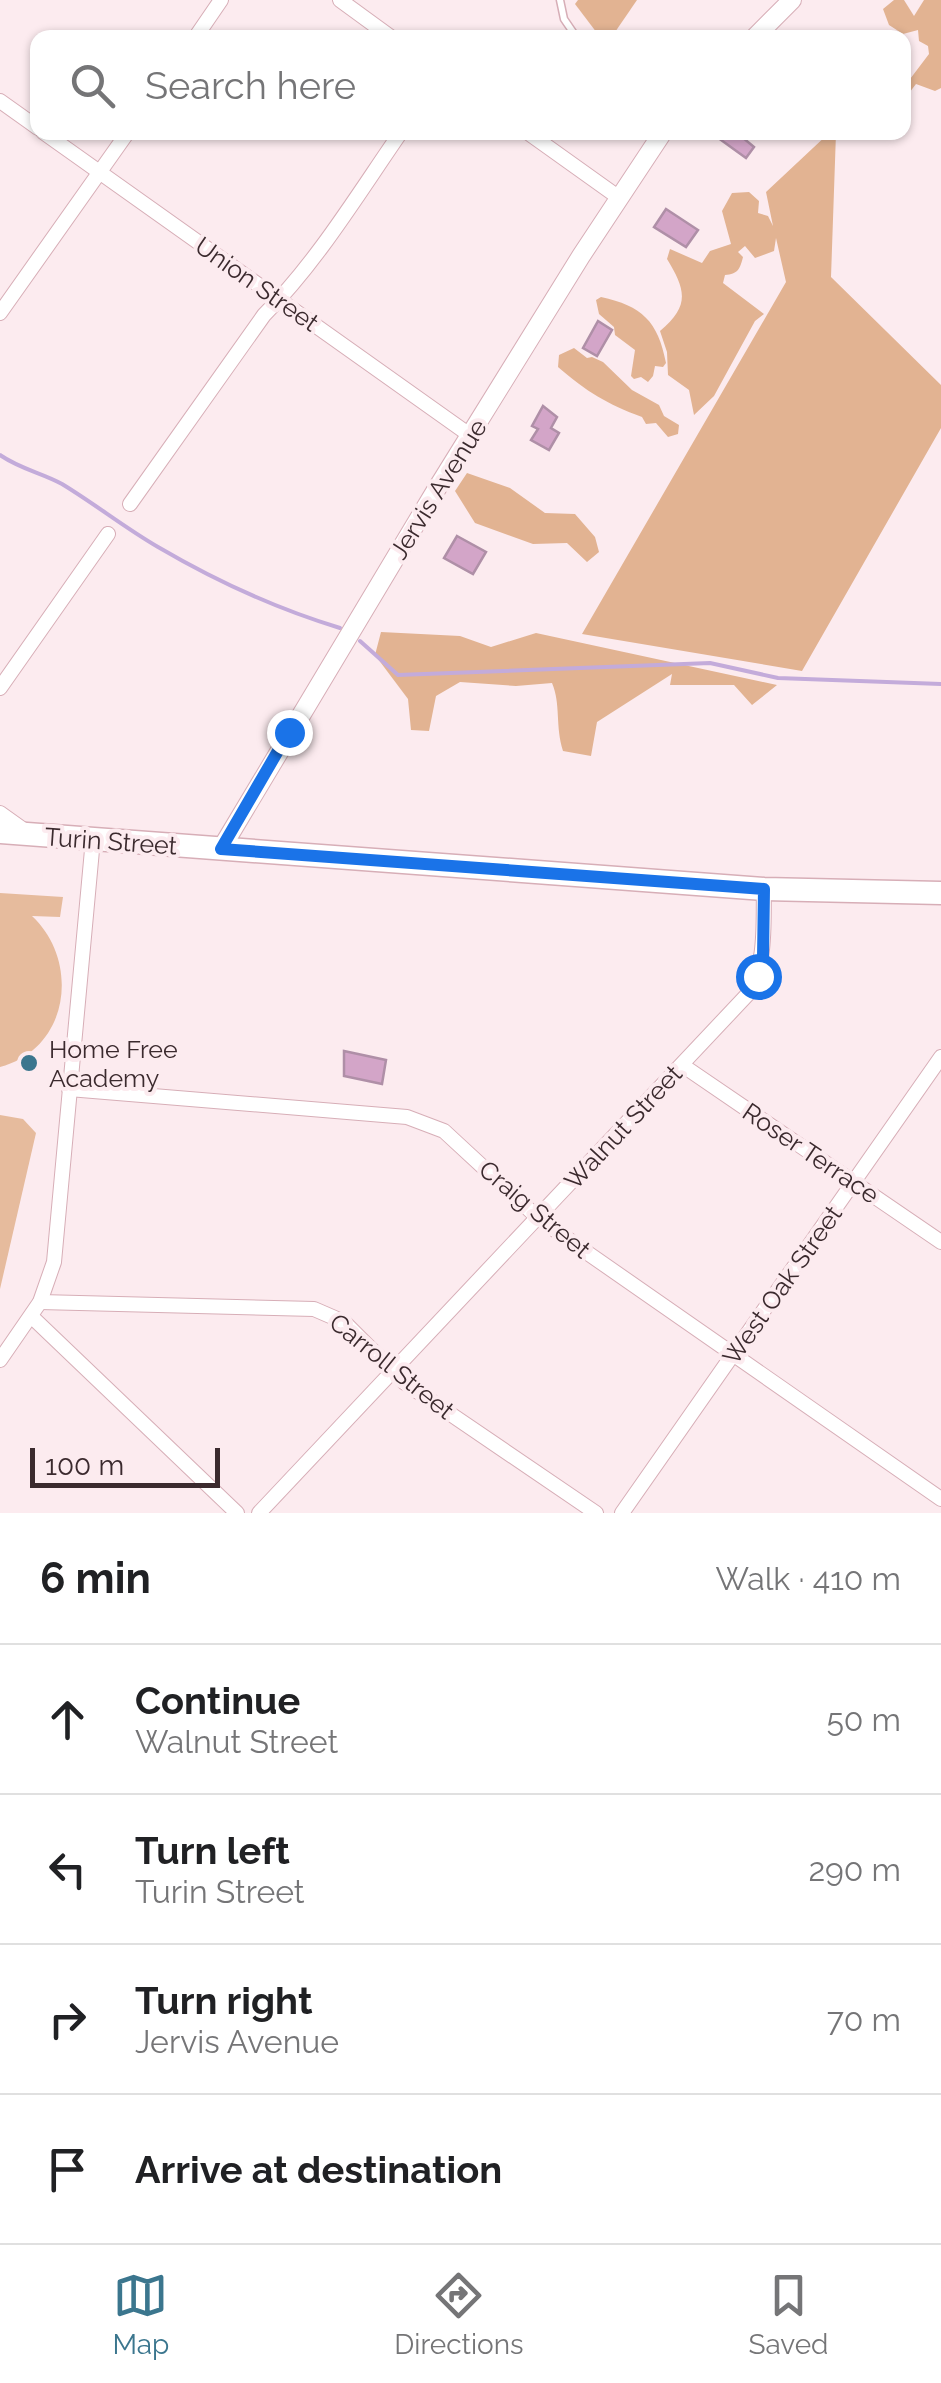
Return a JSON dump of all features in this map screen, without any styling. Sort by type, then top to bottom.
[{"type":"main road","name":"Turin Street","points":[[0,832],[764,889],[941,893]]},
{"type":"street","points":[[200,30],[221,0]]},
{"type":"street","points":[[340,0],[381,30]]},
{"type":"street","points":[[762,30],[792,0]]},
{"type":"street","name":"Union Street","points":[[0,102],[30,123]]},
{"type":"street","name":"Union Street","points":[[54,140],[471,436]]},
{"type":"street","points":[[0,313],[123,140]]},
{"type":"street","points":[[130,504],[395,140]]},
{"type":"street","points":[[538,140],[618,198]]},
{"type":"street","name":"Jervis Avenue","points":[[221,849],[471,436],[657,140]]},
{"type":"street","points":[[0,688],[108,534]]},
{"type":"street","points":[[0,813],[30,834]]},
{"type":"street","points":[[0,1360],[32,1317],[54,1262],[93,839]]},
{"type":"street","name":"Walnut Street","points":[[259,1513],[747,996],[763,957],[764,889]]},
{"type":"street","name":"West Oak Street","points":[[622,1513],[941,1057]]},
{"type":"street","name":"Roser Terrace","points":[[682,1064],[941,1242]]},
{"type":"street","name":"Craig Street","points":[[69,1089],[407,1116],[444,1131],[538,1217],[941,1499]]},
{"type":"street","name":"Carroll Street","points":[[40,1302],[314,1309],[344,1322],[405,1383],[596,1513]]},
{"type":"street","points":[[32,1317],[237,1513]]},
{"type":"lane","points":[[560,0],[571,30]]},
{"type":"shaded area","points":[[578,0],[637,0],[616,30],[595,30],[575,4]]},
{"type":"shaded area","points":[[894,0],[904,0],[914,16],[924,0],[941,0],[941,88],[935,91],[916,84],[911,90],[911,78],[929,54],[928,46],[919,41],[918,30],[897,30],[889,25],[883,9]]},
{"type":"shaded area","points":[[822,140],[836,140],[831,277],[941,385],[941,428],[802,671],[582,634],[786,282],[776,238],[774,251],[755,258],[745,246],[738,252],[743,257],[739,268],[725,275],[723,283],[764,314],[755,321],[714,396],[694,415],[689,390],[668,375],[667,352],[660,331],[676,314],[682,297],[667,259],[670,249],[702,263],[710,251],[731,244],[722,211],[732,193],[749,192],[759,201],[758,213],[768,216],[773,226],[766,192]]},
{"type":"shaded area","points":[[601,297],[627,305],[653,326],[666,363],[663,367],[655,366],[648,382],[631,376],[635,350],[615,335],[614,327],[599,314],[596,300]]},
{"type":"shaded area","points":[[574,348],[587,358],[603,362],[632,390],[659,405],[664,416],[679,425],[678,434],[668,437],[656,423],[646,424],[642,417],[568,376],[558,367],[559,355]]},
{"type":"shaded area","points":[[467,473],[510,488],[545,513],[575,514],[595,537],[599,552],[587,562],[567,543],[533,544],[475,523],[455,491]]},
{"type":"shaded area","points":[[381,632],[460,636],[491,647],[536,633],[777,685],[752,705],[734,685],[670,685],[672,674],[597,722],[591,756],[563,751],[552,683],[516,686],[460,682],[436,696],[429,731],[411,730],[408,699],[375,655]]},
{"type":"shaded area","points":[[0,893],[63,897],[60,917],[32,916],[48,935],[62,979],[53,1023],[41,1042],[23,1057],[0,1067]]},
{"type":"shaded area","points":[[0,1115],[23,1119],[36,1133],[0,1289]]},
{"type":"building","points":[[721,140],[746,140],[754,147],[746,158]]},
{"type":"building","points":[[666,209],[698,230],[686,247],[654,227]]},
{"type":"building","points":[[598,321],[612,330],[597,356],[583,348]]},
{"type":"building","points":[[543,406],[557,417],[551,428],[559,433],[549,450],[531,440],[538,429],[532,426]]},
{"type":"building","points":[[457,536],[486,552],[473,574],[444,558]]},
{"type":"building","points":[[344,1051],[386,1060],[382,1084],[344,1076]]},
{"type":"waterway","points":[[0,455],[62,484],[146,540],[202,571],[270,603],[340,628]]},
{"type":"waterway","points":[[360,641],[398,675],[710,663],[778,678],[941,684]]},
{"type":"place","name":"Home Free Academy","points":[[29,1063]]},
{"type":"route","points":[[289,732],[221,849],[764,889],[763,957],[758,976]]}]
